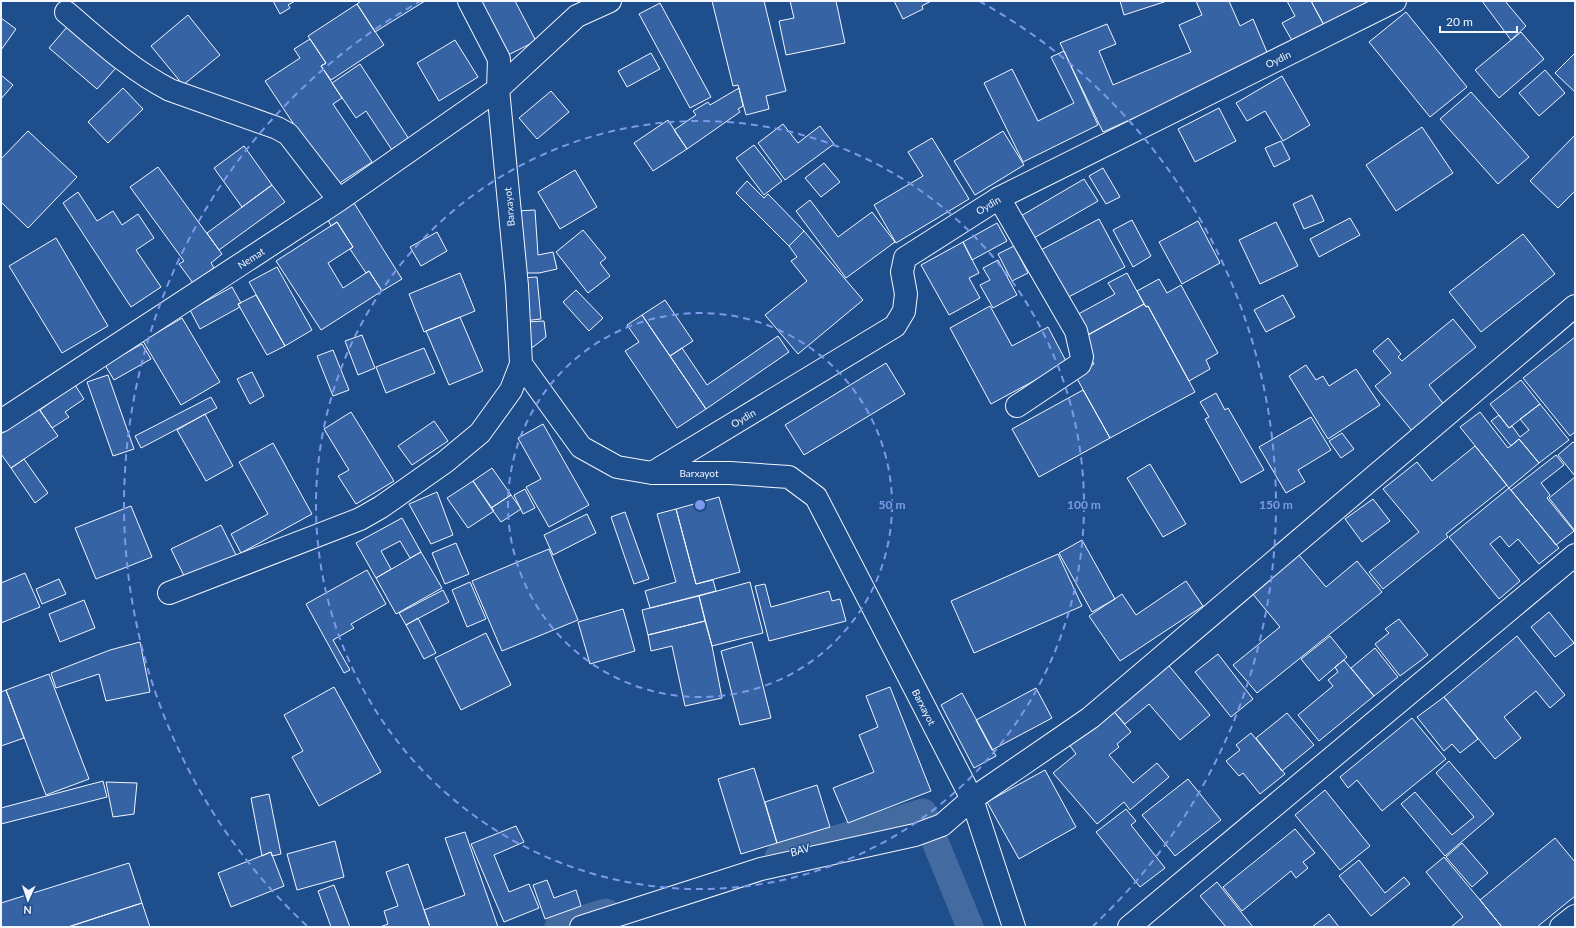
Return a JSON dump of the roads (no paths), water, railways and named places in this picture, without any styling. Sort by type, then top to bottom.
[{"type":"street","name":"Barxayot","points":[[469,1],[499,59],[498,89],[517,286],[521,364],[581,447],[617,467],[652,473],[730,473],[789,477],[816,497],[972,799],[1014,927]]},
{"type":"street","name":"Nemat","points":[[1,421],[339,200],[498,89],[577,16],[610,1]]},
{"type":"street","name":"Oydin","points":[[652,473],[895,326],[904,311],[906,294],[902,272],[905,258],[999,198],[1395,1]]},
{"type":"street","points":[[66,12],[136,70],[154,82],[170,90],[277,128],[288,134],[339,200]]},
{"type":"street","points":[[999,198],[1076,331],[1082,357],[1080,364],[1017,406]]},
{"type":"street","points":[[581,927],[761,869],[915,835],[942,824],[972,799],[1090,718],[1575,306]]},
{"type":"street","points":[[169,592],[360,519],[381,507],[445,462],[480,433],[511,390],[521,364]]},
{"type":"street","points":[[1129,927],[1575,555]]},
{"type":"street","points":[[1561,927],[1575,916]]},
{"type":"waterway","name":"BAV","points":[[778,857],[923,812],[970,927]]},
{"type":"waterway","name":"BAV","points":[[558,927],[606,912]]}]
